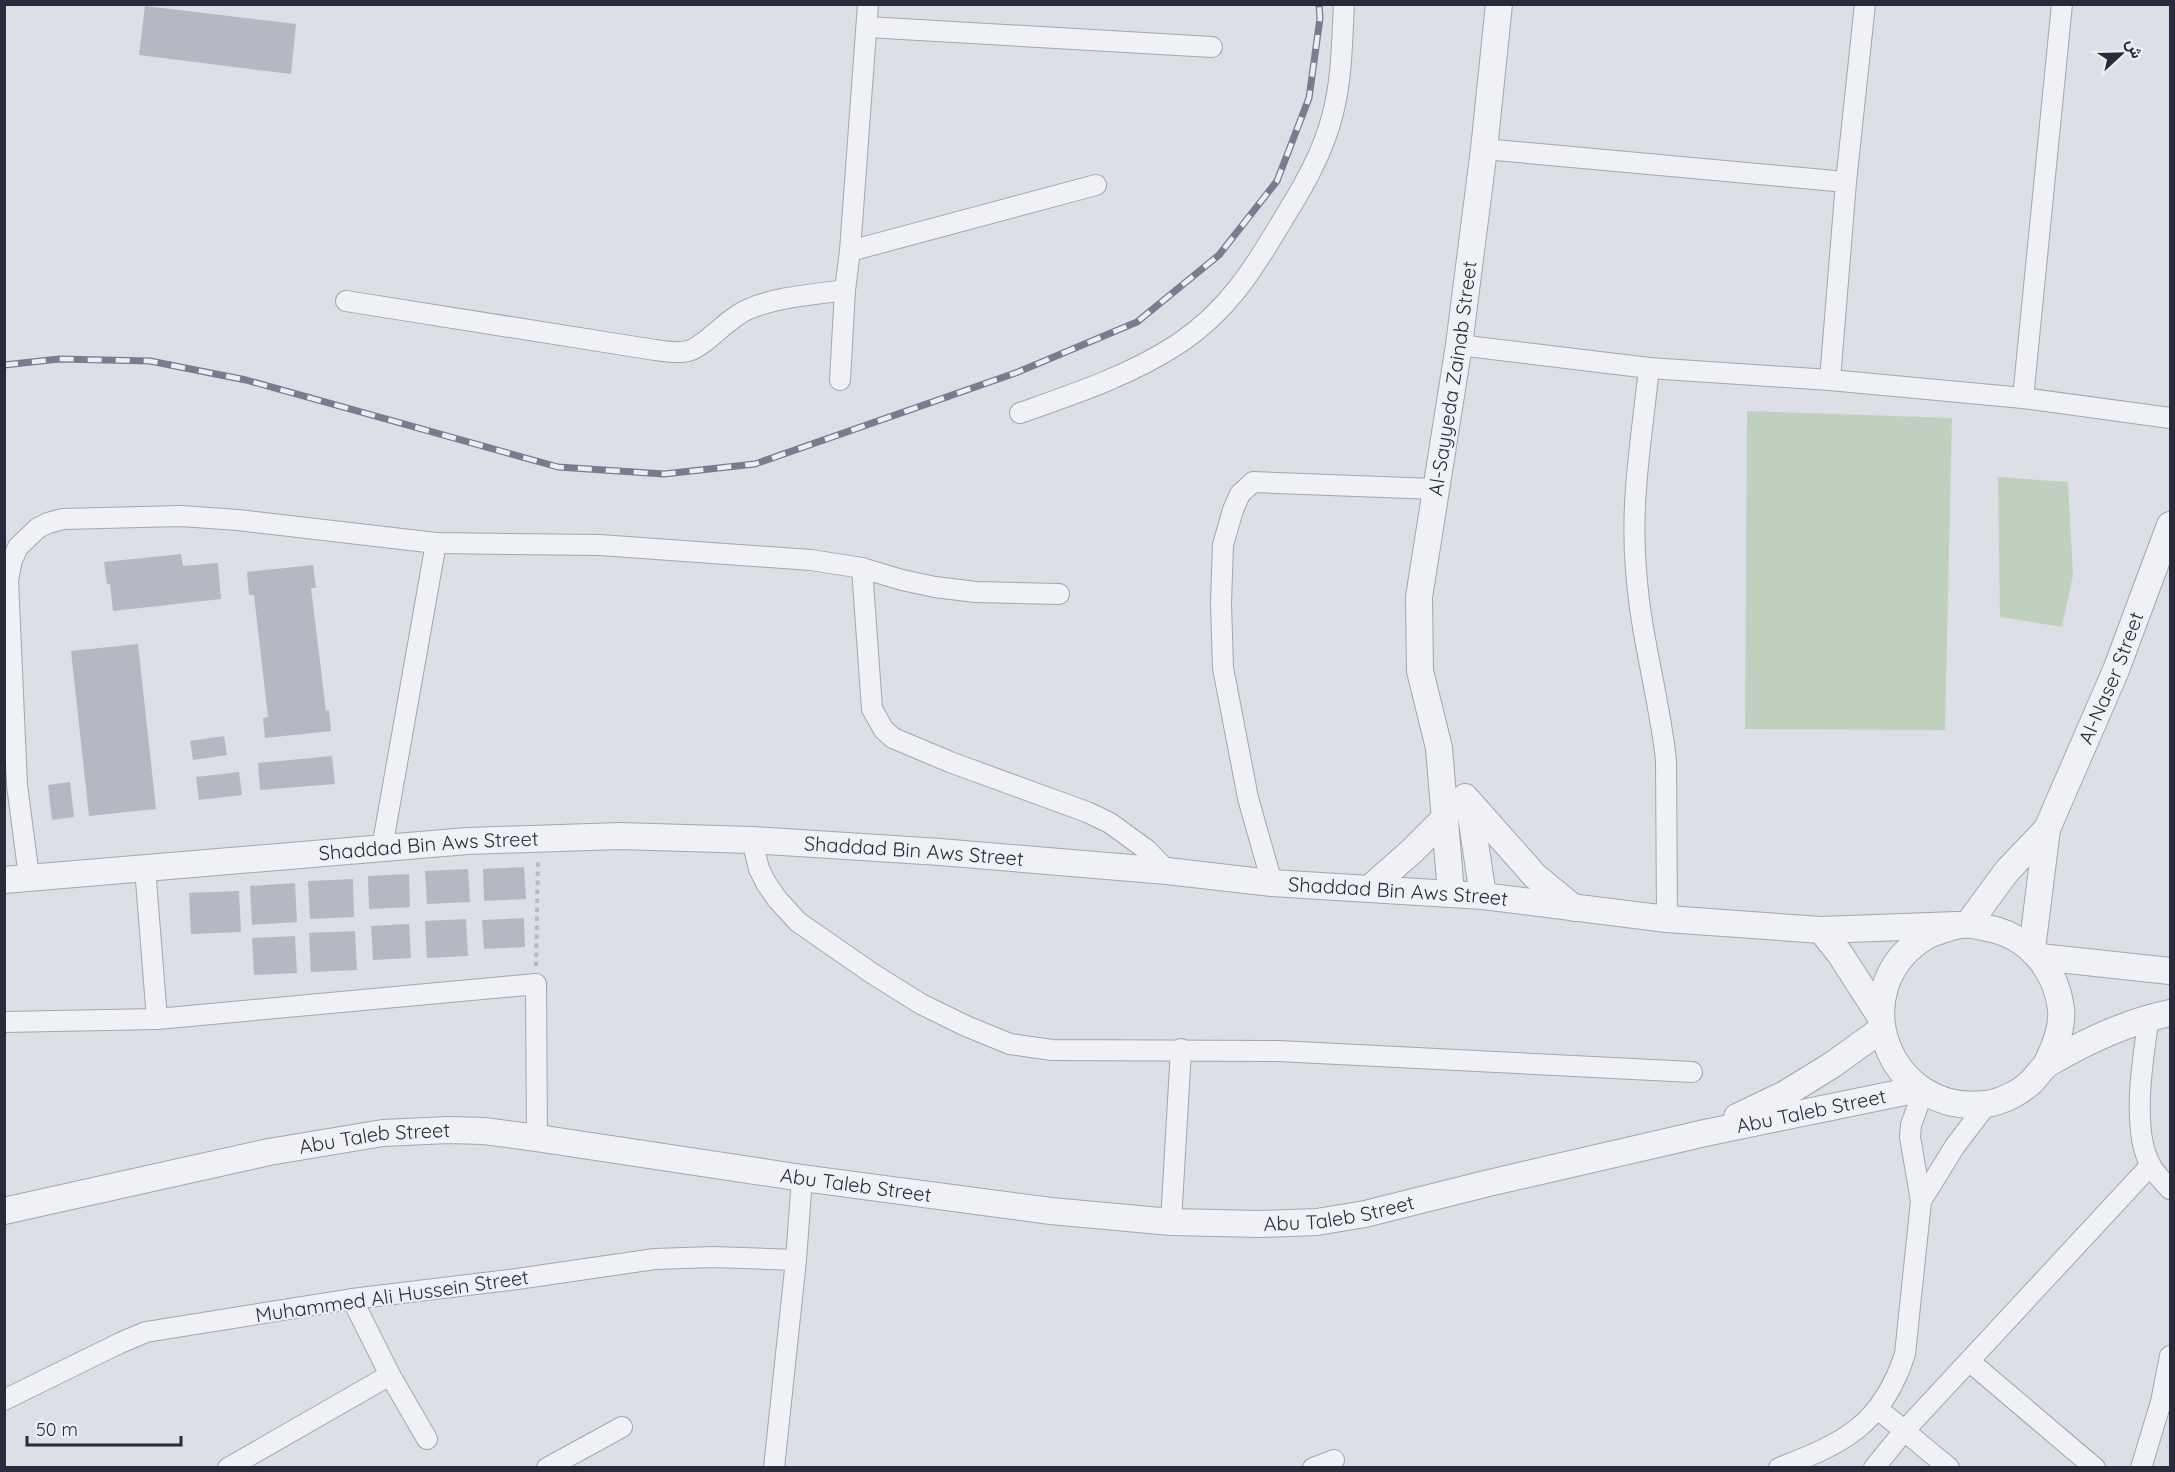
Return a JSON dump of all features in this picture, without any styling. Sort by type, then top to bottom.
[{"type":"street","points":[[840,380],[868,4]]},
{"type":"street","points":[[1020,413],[1092,388],[1151,360],[1200,328],[1225,305],[1244,282],[1307,179],[1323,142],[1338,91],[1344,4]]},
{"type":"street","name":"Al-Sayyeda Zainab Street","points":[[1451,893],[1439,748],[1423,686],[1418,651],[1419,597],[1459,345],[1484,148],[1499,4]]},
{"type":"street","points":[[1830,380],[1846,182],[1865,4]]},
{"type":"street","points":[[2023,398],[2062,4]]},
{"type":"street","points":[[867,27],[1212,47]]},
{"type":"street","points":[[1484,148],[1846,182]]},
{"type":"street","points":[[850,251],[1096,185]]},
{"type":"street","points":[[346,301],[655,350],[684,352],[695,348],[737,314],[749,308],[775,300],[845,290]]},
{"type":"street","points":[[1459,345],[1649,368],[1830,380],[2023,398],[2170,418]]},
{"type":"street","points":[[1649,368],[1634,497],[1634,534],[1641,612],[1664,734],[1667,919]]},
{"type":"street","points":[[1272,883],[1248,798],[1223,668],[1221,603],[1223,545],[1233,510],[1240,494],[1253,482],[1435,489]]},
{"type":"street","points":[[17,879],[11,786],[8,580],[12,560],[18,547],[38,528],[63,519],[181,516],[238,520],[436,543],[600,545],[811,560],[862,568],[902,580],[976,592],[1059,594]]},
{"type":"street","name":"Al-Naser Street","points":[[2036,953],[2047,829],[2116,670],[2170,525]]},
{"type":"street","points":[[382,848],[436,543]]},
{"type":"street","points":[[862,568],[872,709],[893,738],[950,762],[1088,812],[1110,823],[1147,850],[1167,871]]},
{"type":"street","name":"Al-Sayyeda Zainab Street","points":[[1439,748],[1465,797],[1472,822],[1483,896]]},
{"type":"street","points":[[1465,797],[1535,876],[1574,909]]},
{"type":"street","points":[[1370,888],[1445,818]]},
{"type":"street","name":"Al-Naser Street","points":[[1963,925],[2007,871],[2047,829]]},
{"type":"street","name":"Shaddad Bin Aws Street","points":[[17,879],[382,848],[538,837],[620,836],[752,840],[940,852],[1167,871],[1272,883],[1451,893],[1667,919],[1821,930],[1963,925]]},
{"type":"street","points":[[752,840],[759,869],[766,883],[798,922],[921,1004],[1010,1044],[1031,1048],[1085,1050],[1278,1051],[1692,1072]]},
{"type":"street","points":[[145,868],[156,1019]]},
{"type":"street","points":[[1821,930],[1839,954],[1881,1023],[1894,1063],[1921,1090],[1954,1104],[1987,1104],[2010,1097],[2030,1083],[2046,1065],[2058,1039],[2061,1010],[2055,982],[2036,953],[2003,931],[1963,925],[1926,936],[1902,957],[1886,985],[1881,1023]]},
{"type":"street","points":[[2036,953],[2170,971]]},
{"type":"street","points":[[4,1022],[156,1019],[536,984],[537,1137]]},
{"type":"street","points":[[2046,1065],[2113,1030],[2160,1015]]},
{"type":"street","points":[[2160,1015],[2142,1064],[2141,1127],[2150,1166],[2170,1189]]},
{"type":"street","name":"Abu Taleb Street","points":[[1705,1133],[1785,1094],[1832,1065],[1881,1023]]},
{"type":"street","points":[[2113,1030],[2118,1030],[2128,1040],[2142,1064]]},
{"type":"street","points":[[1171,1222],[1181,1049]]},
{"type":"street","points":[[1779,1467],[1843,1440],[1862,1426],[1878,1409],[1893,1386],[1905,1354],[1921,1201],[1910,1137],[1921,1090]]},
{"type":"street","name":"Abu Taleb Street","points":[[5,1211],[269,1152],[383,1133],[449,1130],[537,1137],[802,1178],[1051,1211],[1171,1222],[1261,1224],[1344,1219],[1705,1133],[1921,1090]]},
{"type":"street","points":[[1921,1201],[1955,1146],[1987,1104]]},
{"type":"street","points":[[1874,1467],[1904,1431],[2150,1166]]},
{"type":"street","points":[[774,1467],[796,1260],[802,1178]]},
{"type":"street","name":"Muhammed Ali Hussein Street","points":[[4,1400],[120,1342],[146,1332],[352,1299],[655,1259],[713,1257],[796,1260]]},
{"type":"street","points":[[352,1299],[390,1375],[427,1439]]},
{"type":"street","points":[[2141,1467],[2161,1402],[2170,1356]]},
{"type":"street","points":[[1969,1361],[2095,1467]]},
{"type":"street","points":[[228,1467],[390,1375]]},
{"type":"street","points":[[1878,1409],[1949,1467]]},
{"type":"street","points":[[547,1467],[622,1427]]},
{"type":"street","points":[[1313,1467],[1334,1460]]},
{"type":"path","points":[[536,984],[538,837]]},
{"type":"green space","points":[[1747,411],[1952,418],[1945,730],[1745,729]]},
{"type":"green space","points":[[1998,477],[2068,482],[2073,575],[2062,627],[2000,617]]},
{"type":"building","points":[[145,6],[296,24],[291,74],[139,55]]},
{"type":"building","points":[[181,554],[183,566],[218,563],[221,599],[113,611],[110,584],[107,584],[104,562]]},
{"type":"building","points":[[313,565],[316,588],[311,588],[326,711],[329,710],[331,731],[265,738],[263,718],[268,717],[254,595],[249,595],[247,572]]},
{"type":"building","points":[[138,644],[156,809],[89,816],[71,651]]},
{"type":"building","points":[[224,736],[227,755],[193,760],[190,741]]},
{"type":"building","points":[[332,756],[335,784],[260,790],[258,763]]},
{"type":"building","points":[[239,772],[242,795],[199,800],[196,777]]},
{"type":"building","points":[[70,782],[74,817],[52,820],[48,785]]},
{"type":"building","points":[[524,867],[526,899],[484,901],[483,869]]},
{"type":"building","points":[[468,869],[470,902],[427,904],[425,871]]},
{"type":"building","points":[[409,874],[410,907],[369,909],[368,876]]},
{"type":"building","points":[[353,879],[354,917],[310,919],[308,881]]},
{"type":"building","points":[[295,883],[297,922],[252,925],[250,886]]},
{"type":"building","points":[[239,891],[241,932],[191,934],[189,893]]},
{"type":"building","points":[[524,918],[525,947],[484,949],[482,920]]},
{"type":"building","points":[[466,919],[468,956],[427,958],[425,921]]},
{"type":"building","points":[[409,924],[411,958],[373,960],[371,926]]},
{"type":"building","points":[[355,931],[357,970],[311,972],[309,933]]},
{"type":"building","points":[[295,936],[297,973],[254,975],[252,938]]},
{"type":"railway","points":[[4,365],[59,359],[150,361],[246,380],[558,467],[664,474],[755,464],[1018,372],[1137,322],[1219,255],[1277,181],[1309,98],[1320,18],[1319,4]]}]
